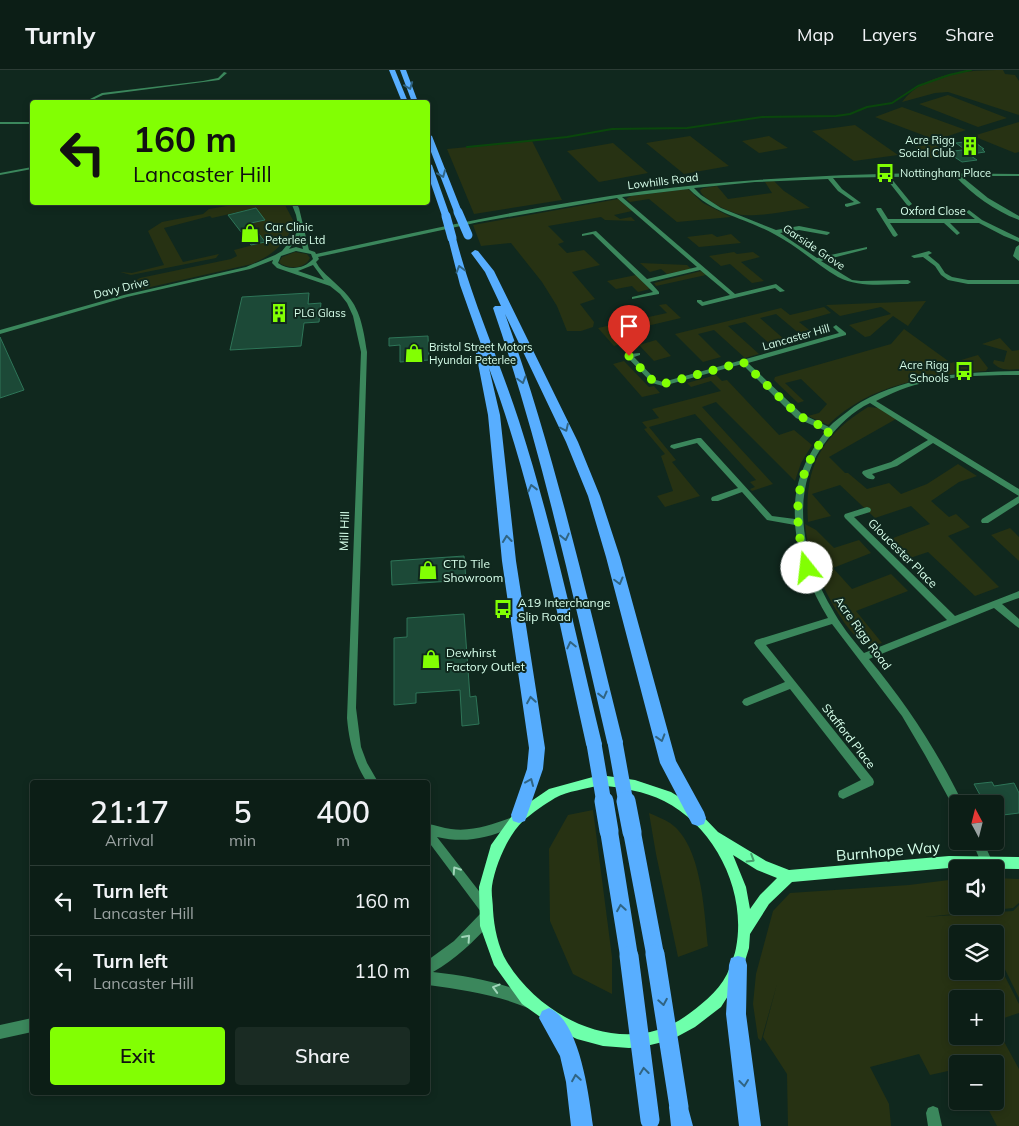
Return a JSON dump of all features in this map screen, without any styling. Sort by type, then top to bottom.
[{"type":"highway","points":[[392,70],[403,100]]},
{"type":"highway","points":[[403,70],[414,100]]},
{"type":"highway","points":[[430,141],[500,315],[515,357],[552,480],[615,742],[655,954],[680,1116]]},
{"type":"highway","points":[[430,171],[446,216],[470,300],[531,481],[594,744],[629,956],[651,1123]]},
{"type":"highway","points":[[475,253],[489,271],[568,435],[594,496],[613,558],[668,763],[698,818]]},
{"type":"highway","points":[[470,300],[471,321],[484,361],[494,415],[509,561],[537,748],[534,769],[516,819]]},
{"type":"highway","points":[[738,965],[736,1014],[750,1126]]},
{"type":"highway","points":[[549,1018],[557,1029],[574,1063],[582,1126]]},
{"type":"main road","points":[[745,935],[744,901],[738,879],[734,867],[715,836],[698,818],[673,799],[640,785],[600,780],[580,782],[554,791],[530,805],[516,819],[500,839],[490,862],[486,878],[485,913],[492,945],[499,962],[512,983],[528,1001],[549,1018],[587,1037],[608,1041],[630,1042],[669,1034],[702,1015],[716,1002],[727,987],[738,965],[745,935],[755,909],[770,892],[789,876]]},
{"type":"main road","name":"Burnhope Way","points":[[715,836],[762,866],[789,876],[949,862]]},
{"type":"main road","name":"Burnhope Way","points":[[1004,862],[1019,863]]},
{"type":"street","points":[[89,100],[101,92],[204,82],[219,79],[225,73]]},
{"type":"street","points":[[0,123],[30,123]]},
{"type":"street","points":[[0,174],[30,168]]},
{"type":"street","points":[[957,175],[970,189],[986,201],[1019,218]]},
{"type":"street","name":"Lowhills Road","points":[[286,269],[303,268],[314,259],[493,218],[690,187],[829,177],[1019,175]]},
{"type":"street","points":[[887,176],[909,204]]},
{"type":"street","points":[[829,177],[840,190],[858,203],[847,206]]},
{"type":"street","name":"Garside Grove","points":[[690,187],[699,197],[716,209],[776,232],[850,281],[861,283],[908,282]]},
{"type":"street","points":[[619,197],[734,296]]},
{"type":"street","points":[[284,252],[300,231],[302,222],[295,205]]},
{"type":"street","name":"Oxford Close","points":[[879,209],[886,221],[980,221],[1019,240]]},
{"type":"street","points":[[1011,214],[1019,211]]},
{"type":"street","points":[[969,212],[980,221]]},
{"type":"street","points":[[913,214],[918,221]]},
{"type":"street","points":[[886,221],[895,235]]},
{"type":"street","points":[[945,221],[957,233]]},
{"type":"street","points":[[776,232],[799,228],[827,233]]},
{"type":"street","points":[[284,252],[306,250],[300,231]]},
{"type":"street","points":[[584,234],[594,232],[657,292],[634,298]]},
{"type":"street","points":[[1019,247],[1016,256],[1019,259]]},
{"type":"street","points":[[817,260],[865,248]]},
{"type":"street","name":"Mill Hill","points":[[306,250],[333,285],[347,299],[356,317],[364,352],[351,708],[352,733],[358,754],[372,780]]},
{"type":"street","name":"Davy Drive","points":[[0,332],[126,296],[248,268],[284,252]]},
{"type":"street","points":[[914,256],[926,254],[944,276],[955,280],[968,282],[1019,282]]},
{"type":"street","points":[[276,257],[275,263],[286,269]]},
{"type":"street","name":"Davy Drive","points":[[248,268],[265,268]]},
{"type":"street","points":[[274,268],[286,269]]},
{"type":"street","points":[[646,281],[702,268]]},
{"type":"street","name":"Mill Hill","points":[[286,269],[333,285]]},
{"type":"street","points":[[699,301],[702,304],[776,286],[782,291]]},
{"type":"street","name":"Lancaster Hill","points":[[638,354],[629,356],[654,382],[663,384],[844,334],[836,327]]},
{"type":"street","points":[[743,362],[799,416],[830,430]]},
{"type":"street","name":"Acre Rigg Road","points":[[952,795],[914,725],[825,607],[807,568],[802,548],[798,522],[798,504],[802,476],[814,450],[830,430],[851,412],[871,401],[898,389],[944,377],[1019,373]]},
{"type":"street","points":[[871,401],[1019,493]]},
{"type":"street","points":[[674,447],[698,440],[770,518],[798,522]]},
{"type":"street","points":[[871,477],[866,473],[894,464],[933,440]]},
{"type":"street","points":[[716,499],[742,489]]},
{"type":"street","points":[[985,521],[1019,499]]},
{"type":"street","name":"Gloucester Place","points":[[867,510],[848,516],[954,621]]},
{"type":"street","points":[[863,658],[1019,594]]},
{"type":"street","points":[[996,604],[1019,624]]},
{"type":"street","name":"Stafford Place","points":[[834,620],[759,643],[869,782],[843,794]]},
{"type":"street","points":[[747,702],[791,684]]},
{"type":"street","points":[[430,831],[450,836],[470,836],[516,819]]},
{"type":"street","points":[[430,834],[485,913],[459,947],[447,957],[430,966]]},
{"type":"street","points":[[430,978],[486,985],[509,992],[528,1001]]},
{"type":"street","points":[[0,1032],[30,1024]]},
{"type":"green space","points":[[1003,70],[1005,74],[1015,75],[1019,81],[1019,115],[948,92],[935,93],[902,102],[922,84],[935,79],[962,72]]},
{"type":"green space","points":[[948,95],[1007,118],[978,127],[919,104]]},
{"type":"green space","points":[[902,107],[966,130],[936,140],[875,117]]},
{"type":"green space","points":[[1019,122],[1019,152],[1015,153],[973,136]]},
{"type":"green space","points":[[855,125],[898,155],[854,161],[812,131]]},
{"type":"green space","points":[[690,136],[729,166],[684,174],[646,143]]},
{"type":"green space","points":[[769,136],[788,148],[759,153],[742,141]]},
{"type":"green space","points":[[532,141],[562,200],[474,214],[447,149]]},
{"type":"green space","points":[[613,143],[648,173],[599,182],[567,151]]},
{"type":"green space","points":[[934,144],[951,155],[931,158],[915,147]]},
{"type":"green space","points":[[774,181],[784,191],[810,208],[743,215],[712,202],[700,190],[717,186],[728,199],[772,193],[765,182]]},
{"type":"green space","points":[[688,189],[703,203],[731,217],[677,222],[649,199],[630,202],[626,199],[631,196]]},
{"type":"green space","points":[[618,199],[632,211],[614,215],[620,219],[631,217],[635,221],[605,220],[601,217],[548,226],[564,242],[558,244],[567,253],[584,250],[600,265],[572,272],[595,299],[580,304],[594,322],[593,327],[581,331],[567,331],[557,306],[542,282],[511,243],[481,246],[473,225]]},
{"type":"green space","points":[[233,205],[285,205],[295,224],[278,248],[252,264],[142,289],[131,286],[133,282],[140,278],[231,259],[237,256],[234,250],[265,242],[251,223],[265,220],[256,208],[212,218],[210,216],[164,228],[183,262],[219,254],[216,258],[131,275],[120,272],[132,273],[164,265],[148,231],[162,222],[203,214],[209,209]]},
{"type":"green space","points":[[712,234],[717,237],[731,234],[741,243],[699,247],[687,237]]},
{"type":"green space","points":[[295,252],[307,254],[310,258],[308,262],[301,266],[293,267],[285,266],[279,262],[282,257]]},
{"type":"green space","points":[[734,252],[737,254],[753,252],[760,257],[741,262],[764,281],[752,283],[730,264],[721,266],[709,256]]},
{"type":"green space","points":[[640,263],[687,265],[691,269],[667,274],[661,269],[650,272]]},
{"type":"green space","points":[[701,271],[706,275],[656,286],[654,283]]},
{"type":"green space","points":[[636,275],[650,289],[638,292],[632,286],[616,289],[607,281]]},
{"type":"green space","points":[[926,301],[908,326],[893,316],[870,336],[865,337],[849,325],[891,314],[881,307],[840,316],[826,305]]},
{"type":"green space","points":[[666,304],[681,318],[634,329],[642,338],[614,346],[598,328],[667,313],[659,305]]},
{"type":"green space","points":[[824,307],[831,313],[799,322],[813,333],[801,335],[776,314],[760,318],[785,340],[770,344],[745,322],[728,326],[759,354],[745,358],[714,330],[698,334],[721,357],[703,362],[675,334],[781,308],[790,315]]},
{"type":"green space","points":[[904,329],[951,363],[978,355],[988,368],[986,371],[922,379],[881,391],[862,400],[828,425],[808,416],[819,413],[827,404],[801,379],[785,383],[804,401],[798,403],[774,380],[775,377],[891,344]]},
{"type":"green space","points":[[1000,338],[1012,351],[1019,350],[1019,369],[1002,369],[993,363],[994,360],[1004,362],[1007,351],[982,344]]},
{"type":"green space","points":[[656,340],[671,356],[654,361],[639,345]]},
{"type":"green space","points":[[624,361],[649,387],[654,386],[660,393],[642,397],[613,364]]},
{"type":"green space","points":[[716,375],[722,381],[727,380],[779,435],[794,430],[812,445],[801,463],[795,481],[716,402],[702,407],[773,484],[752,491],[750,489],[755,487],[750,482],[756,480],[695,414],[649,427],[676,460],[672,462],[700,496],[665,507],[657,496],[673,491],[661,456],[665,454],[644,429],[647,428],[642,422],[659,418],[652,409],[721,391],[711,381],[691,387],[687,383]]},
{"type":"green space","points":[[868,407],[879,408],[896,419],[829,457],[845,473],[848,473],[867,489],[889,483],[901,494],[927,484],[958,464],[977,476],[959,482],[931,501],[949,517],[956,514],[970,527],[948,536],[999,587],[975,596],[928,552],[907,559],[888,540],[930,524],[911,506],[875,518],[840,485],[812,494],[831,516],[808,522],[809,485],[819,455],[838,429]]},
{"type":"green space","points":[[805,524],[816,530],[834,548],[859,540],[871,553],[833,568],[852,589],[891,574],[908,591],[856,611],[882,643],[876,645],[867,644],[850,630],[841,618],[825,590],[814,564]]},
{"type":"green space","points":[[1010,528],[1019,537],[1019,561],[991,535]]},
{"type":"green space","points":[[593,810],[612,957],[612,994],[573,974],[550,921],[549,849],[568,815]]},
{"type":"green space","points":[[649,813],[670,823],[681,833],[689,847],[700,880],[708,946],[678,957],[656,854]]},
{"type":"green space","points":[[1004,878],[1019,879],[1019,903],[1013,908],[1004,909]]},
{"type":"green space","points":[[949,880],[949,915],[925,917],[1004,915],[1004,912],[1013,911],[1019,905],[1019,998],[1004,967],[1004,925],[949,925],[949,980],[1004,980],[1004,975],[1019,1004],[1019,1013],[1004,1018],[1004,990],[949,990],[949,1045],[1004,1045],[1004,1042],[1019,1069],[1019,1126],[997,1126],[989,1110],[1004,1110],[1004,1055],[949,1055],[949,1071],[930,1075],[919,1054],[870,1067],[889,1104],[891,1126],[788,1126],[787,1074],[763,1037],[777,984],[761,1041],[758,1038],[753,1004],[756,974],[773,911],[790,893],[909,885]]},
{"type":"building","name":"Acre Rigg Social Club","points":[[973,141],[984,149],[982,149],[985,152],[971,154],[956,143]]},
{"type":"building","points":[[962,150],[977,160],[962,162],[947,152]]},
{"type":"building","name":"Car Clinic Peterlee Ltd","points":[[256,208],[265,220],[251,223],[265,242],[251,245],[228,215]]},
{"type":"building","name":"PLG Glass","points":[[309,293],[308,304],[321,303],[319,322],[304,323],[301,346],[230,350],[242,297]]},
{"type":"building","name":"Bristol Street Motors Hyundai Peterlee","points":[[428,336],[429,360],[400,362],[400,345],[389,346],[389,338]]},
{"type":"building","points":[[0,337],[24,390],[0,398]]},
{"type":"building","name":"CTD Tile Showroom","points":[[464,556],[466,580],[392,585],[391,561]]},
{"type":"building","name":"Dewhirst Factory Outlet","points":[[464,614],[470,697],[476,696],[479,724],[462,726],[460,690],[416,693],[416,703],[394,705],[394,638],[407,637],[407,618]]},
{"type":"building","points":[[992,782],[994,786],[1014,783],[1019,793],[1019,813],[1004,815],[1004,795],[980,795],[974,784]]},
{"type":"waterway","points":[[467,147],[567,137],[612,129],[687,128],[762,117],[836,116],[850,114],[867,107],[892,103],[918,86],[949,75],[971,70]]},
{"type":"place","name":"Acre Rigg Social Club","points":[[970,146]]},
{"type":"place","name":"Nottingham Place","points":[[885,173]]},
{"type":"place","name":"Car Clinic Peterlee Ltd","points":[[250,233]]},
{"type":"place","name":"PLG Glass","points":[[279,313]]},
{"type":"place","name":"Bristol Street Motors Hyundai Peterlee","points":[[414,353]]},
{"type":"place","name":"Acre Rigg Schools","points":[[964,371]]},
{"type":"place","name":"CTD Tile Showroom","points":[[428,570]]},
{"type":"place","name":"A19 Interchange Slip Road","points":[[503,609]]},
{"type":"place","name":"Dewhirst Factory Outlet","points":[[431,659]]},
{"type":"route","points":[[629,356],[654,382],[663,384],[743,362],[799,416],[830,430],[820,441],[802,476],[798,504],[798,532],[807,568]]}]
